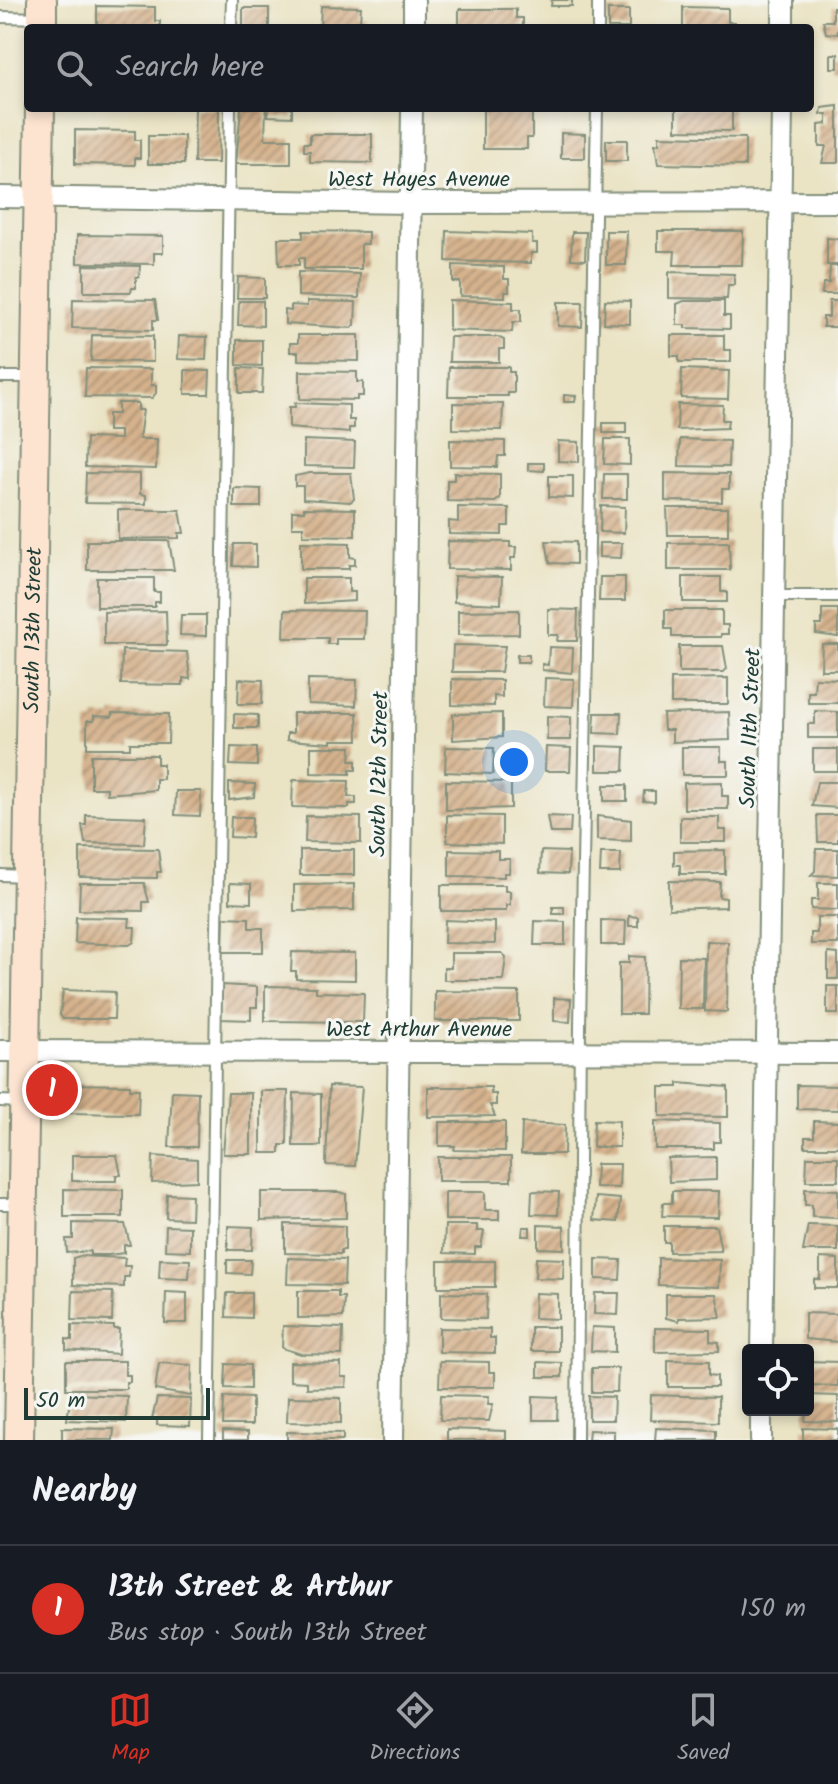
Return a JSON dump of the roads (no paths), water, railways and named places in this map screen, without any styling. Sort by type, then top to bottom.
[{"type":"street","points":[[414,0],[414,24]]},
{"type":"street","points":[[783,0],[783,24]]},
{"type":"street","name":"South 13th Street","points":[[19,1440],[11,1204],[14,875],[36,377],[40,112]]},
{"type":"street","name":"South 12th Street","points":[[393,1440],[412,112]]},
{"type":"street","name":"South 11th Street","points":[[762,1344],[765,1053],[777,596],[782,112]]},
{"type":"street","name":"West Hayes Avenue","points":[[0,197],[411,203],[838,202]]},
{"type":"street","name":"West Arthur Avenue","points":[[13,1052],[838,1053]]},
{"type":"street","points":[[761,1416],[761,1440]]},
{"type":"lane","points":[[231,24],[232,0]]},
{"type":"lane","points":[[598,0],[598,24]]},
{"type":"lane","points":[[0,17],[42,15]]},
{"type":"lane","points":[[209,1440],[230,112]]},
{"type":"lane","points":[[577,1440],[580,1052],[597,112]]},
{"type":"lane","points":[[0,377],[36,377]]},
{"type":"lane","points":[[777,596],[838,596]]},
{"type":"place","name":"13th Street & Arthur","points":[[52,1090]]}]
